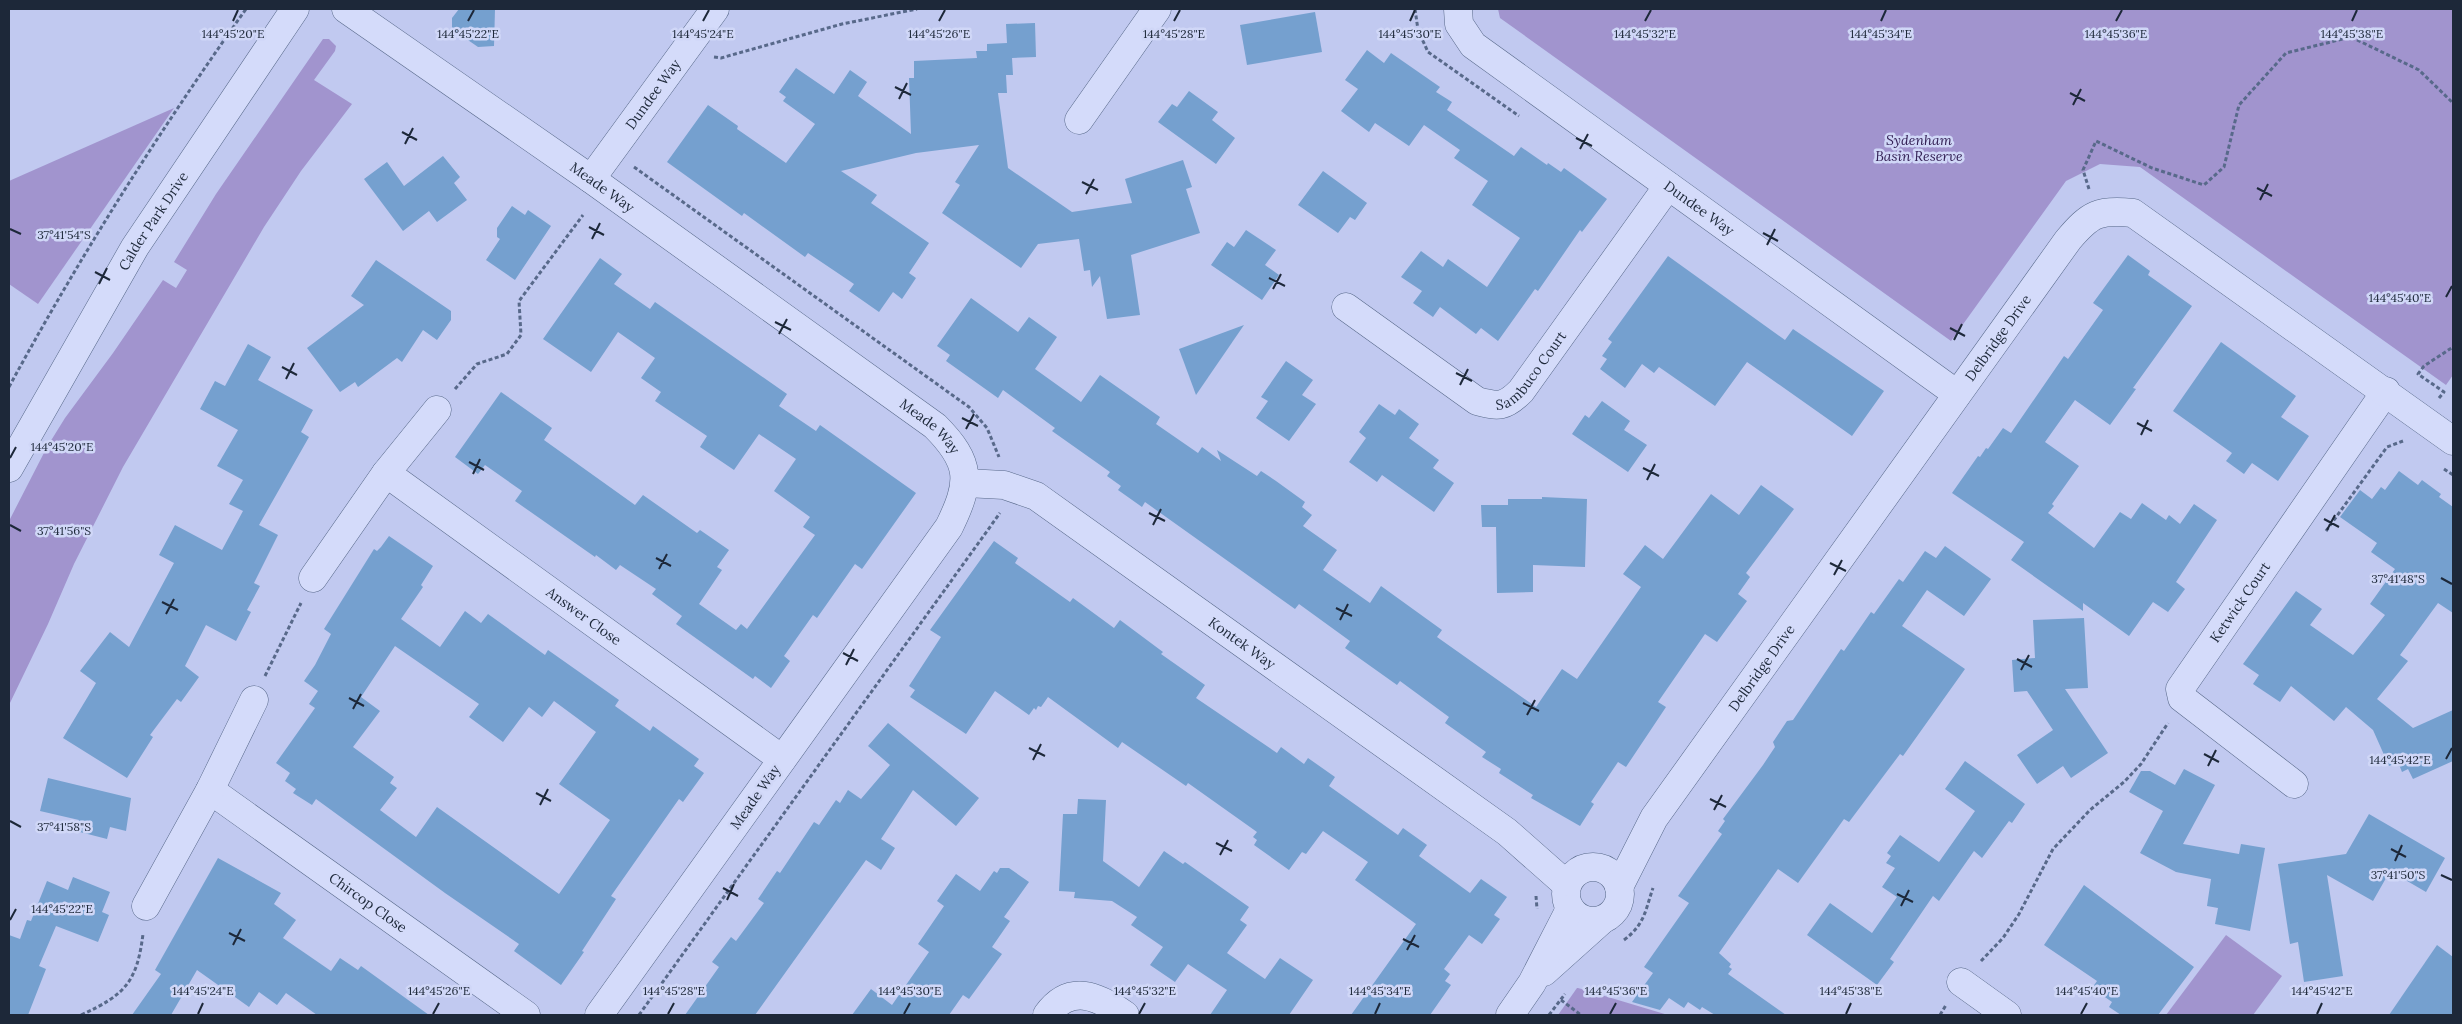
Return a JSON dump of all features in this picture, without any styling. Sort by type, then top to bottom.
[{"type":"street","name":"Calder Park Drive","points":[[9,468],[135,247],[295,9]]},
{"type":"street","name":"Meade Way","points":[[346,9],[591,179],[935,426],[952,444],[962,466],[966,483],[960,503],[949,527],[599,1015]]},
{"type":"street","name":"Dundee Way","points":[[591,179],[715,9]]},
{"type":"street","points":[[1079,120],[1157,9]]},
{"type":"street","name":"Dundee Way","points":[[1458,9],[1459,24],[1473,46],[1956,394]]},
{"type":"street","name":"Sambuco Court","points":[[1346,307],[1477,401],[1493,406],[1509,403],[1521,391],[1668,186]]},
{"type":"street","points":[[2097,213],[2112,211],[2133,213],[2453,441]]},
{"type":"street","name":"Delbridge Drive","points":[[1510,1015],[1532,983],[1554,940],[1588,884],[1654,818],[2068,240],[2082,223],[2097,213]]},
{"type":"street","name":"Ketwick Court","points":[[2182,698],[2180,688],[2186,678],[2386,392]]},
{"type":"street","points":[[313,578],[386,473],[436,410]]},
{"type":"street","name":"Answer Close","points":[[386,473],[782,758]]},
{"type":"street","name":"Kontek Way","points":[[966,483],[1004,485],[1036,496],[1507,832],[1588,884],[1584,920],[1602,920]]},
{"type":"street","points":[[2182,698],[2294,784]]},
{"type":"street","points":[[146,906],[210,790],[254,700]]},
{"type":"street","name":"Chircop Close","points":[[210,790],[526,1015]]},
{"type":"street","name":"Delbridge Drive","points":[[1532,983],[1615,910],[1620,895],[1588,884]]},
{"type":"street","points":[[1960,982],[2007,1015]]},
{"type":"street","points":[[1047,1015],[1054,1005],[1070,996],[1090,995],[1109,1004],[1125,1015]]},
{"type":"path","points":[[9,387],[49,313],[109,214],[211,58],[246,9]]},
{"type":"path","points":[[685,51],[721,58],[842,24],[917,9]]},
{"type":"path","points":[[2097,213],[2083,170],[2096,141],[2152,168],[2204,185],[2224,167],[2239,105],[2286,53],[2351,37],[2419,70],[2453,103]]},
{"type":"path","points":[[436,410],[477,364],[507,354],[521,335],[519,301],[583,215]]},
{"type":"path","points":[[2369,415],[2404,441]]},
{"type":"path","points":[[2437,464],[2453,476]]},
{"type":"path","points":[[639,1015],[1004,508]]},
{"type":"path","points":[[254,700],[313,578]]},
{"type":"path","points":[[1960,982],[2003,938],[2019,914],[2053,849],[2090,810],[2124,782],[2141,764],[2158,741],[2182,698]]},
{"type":"path","points":[[1622,941],[1636,930],[1646,914],[1654,884]]},
{"type":"path","points":[[1535,890],[1539,928],[1554,940]]},
{"type":"path","points":[[81,1015],[111,1000],[135,975],[140,959],[146,906]]},
{"type":"path","points":[[1549,1015],[1569,989]]},
{"type":"path","points":[[1561,1000],[1581,1015]]},
{"type":"green space","name":"Sydenham Basin Reserve","points":[[1498,9],[2453,9],[2453,375],[2446,385],[2140,167],[2100,164],[2066,181],[1951,341],[1500,18]]},
{"type":"green space","points":[[323,39],[329,39],[336,46],[335,51],[314,80],[352,104],[301,171],[264,227],[123,467],[74,564],[48,624],[9,705],[9,521],[47,447],[65,418],[113,353],[163,280],[176,288],[187,270],[174,262],[216,194]]},
{"type":"green space","points":[[174,108],[38,304],[9,284],[9,181]]},
{"type":"green space","points":[[2226,935],[2282,976],[2253,1015],[2166,1015]]},
{"type":"green space","points":[[1578,988],[1668,1015],[1558,1015]]},
{"type":"building","points":[[459,9],[495,9],[494,46],[478,47],[452,29],[452,18]]},
{"type":"building","points":[[1315,12],[1322,52],[1247,65],[1240,25]]},
{"type":"building","points":[[1035,23],[1036,57],[1012,58],[1013,75],[1006,75],[1007,93],[998,93],[1008,168],[1072,212],[1132,203],[1125,179],[1183,160],[1192,187],[1186,189],[1200,233],[1131,255],[1140,315],[1107,319],[1100,276],[1092,287],[1090,270],[1084,271],[1079,239],[1038,244],[1021,268],[942,213],[960,185],[955,182],[979,145],[916,153],[841,171],[877,195],[871,203],[929,243],[909,273],[916,278],[902,299],[893,292],[879,312],[849,291],[854,284],[808,253],[805,257],[744,213],[742,216],[667,162],[708,105],[738,126],[737,129],[786,163],[815,124],[783,101],[786,97],[779,92],[796,68],[834,94],[850,70],[867,82],[858,96],[911,134],[909,78],[914,78],[914,61],[977,58],[976,51],[987,51],[987,44],[1007,43],[1006,24]]},
{"type":"building","points":[[1367,50],[1384,63],[1391,53],[1440,87],[1436,92],[1452,102],[1447,110],[1514,156],[1521,147],[1561,172],[1564,168],[1607,199],[1582,232],[1580,230],[1538,291],[1535,289],[1498,341],[1481,328],[1476,334],[1440,307],[1433,317],[1413,303],[1422,291],[1401,277],[1421,251],[1443,267],[1448,259],[1487,287],[1520,238],[1472,205],[1488,181],[1454,158],[1460,150],[1424,125],[1409,146],[1375,123],[1369,132],[1341,111],[1358,89],[1345,80]]},
{"type":"building","points":[[1189,91],[1218,112],[1212,120],[1235,138],[1216,164],[1158,122],[1172,104],[1177,107]]},
{"type":"building","points":[[443,156],[460,177],[454,183],[467,200],[437,222],[429,211],[403,231],[364,179],[387,162],[404,186]]},
{"type":"building","points":[[1323,171],[1367,203],[1355,220],[1350,217],[1338,233],[1298,205]]},
{"type":"building","points":[[512,206],[525,215],[528,210],[551,226],[515,280],[486,260],[500,239],[497,237],[497,228]]},
{"type":"building","points":[[1246,230],[1276,250],[1265,265],[1279,275],[1262,300],[1211,265],[1227,242],[1234,247]]},
{"type":"building","points":[[2128,255],[2150,271],[2148,275],[2192,306],[2133,388],[2136,389],[2110,425],[2075,400],[2045,442],[2079,466],[2052,504],[2054,506],[2048,513],[2094,548],[2120,512],[2131,519],[2142,503],[2166,520],[2169,515],[2180,524],[2194,504],[2217,520],[2176,582],[2185,589],[2168,612],[2153,602],[2129,636],[2083,603],[2083,611],[2011,560],[2024,542],[1952,493],[1978,456],[1980,457],[1986,448],[1988,449],[2003,428],[2011,433],[2064,356],[2068,359],[2103,310],[2093,303]]},
{"type":"building","points":[[1668,256],[1785,340],[1793,329],[1884,391],[1852,436],[1747,362],[1715,406],[1659,367],[1654,373],[1642,364],[1625,388],[1600,369],[1607,359],[1602,356],[1612,342],[1608,339]]},
{"type":"building","points":[[600,258],[622,274],[614,284],[650,309],[655,302],[787,394],[779,406],[816,431],[820,425],[916,493],[862,569],[855,564],[817,618],[813,615],[784,656],[790,661],[771,688],[755,676],[753,679],[676,624],[682,616],[652,594],[656,589],[620,565],[616,570],[596,555],[595,557],[515,501],[522,491],[485,465],[478,474],[455,457],[501,392],[552,428],[544,440],[635,505],[643,495],[697,533],[700,530],[729,550],[717,567],[722,570],[699,604],[736,630],[741,624],[747,629],[815,535],[803,527],[810,517],[774,491],[796,459],[759,434],[734,470],[700,447],[707,436],[655,401],[661,392],[641,378],[655,358],[618,332],[591,372],[543,339]]},
{"type":"building","points":[[376,260],[451,311],[451,320],[437,340],[423,330],[402,362],[397,358],[358,387],[355,382],[340,392],[307,348],[364,305],[351,296]]},
{"type":"building","points":[[971,298],[1018,332],[1029,317],[1057,337],[1035,369],[1081,402],[1100,375],[1160,417],[1156,424],[1198,453],[1202,447],[1221,461],[1217,450],[1257,476],[1261,471],[1276,481],[1305,502],[1302,507],[1312,515],[1303,526],[1337,550],[1323,570],[1370,603],[1381,586],[1442,630],[1437,637],[1536,707],[1562,669],[1577,679],[1641,587],[1623,574],[1645,545],[1663,559],[1711,494],[1739,515],[1761,485],[1794,509],[1746,573],[1750,577],[1738,594],[1747,601],[1717,642],[1705,634],[1658,702],[1666,707],[1626,767],[1618,762],[1591,802],[1594,804],[1580,826],[1531,798],[1533,795],[1499,773],[1501,769],[1482,757],[1486,752],[1445,723],[1449,717],[1400,681],[1397,685],[1345,648],[1350,641],[1299,604],[1295,609],[1145,502],[1142,507],[1118,490],[1121,486],[1107,476],[1110,472],[1052,431],[1055,428],[1003,390],[998,398],[946,361],[950,355],[937,346]]},
{"type":"building","points":[[1244,325],[1196,395],[1179,349]]},
{"type":"building","points":[[2221,342],[2296,396],[2281,417],[2309,436],[2278,481],[2252,463],[2244,474],[2226,461],[2232,453],[2173,411]]},
{"type":"building","points":[[248,344],[271,357],[258,380],[313,410],[301,432],[309,437],[259,525],[278,535],[254,583],[260,586],[247,610],[251,612],[236,641],[206,625],[185,666],[199,677],[181,702],[177,699],[150,735],[153,737],[127,778],[63,738],[96,683],[80,671],[110,632],[129,647],[174,563],[159,555],[175,525],[222,550],[243,511],[229,504],[243,480],[217,466],[238,430],[200,409],[215,381],[225,386]]},
{"type":"building","points":[[1286,361],[1313,380],[1302,395],[1316,404],[1289,441],[1256,418],[1268,401],[1261,397]]},
{"type":"building","points":[[1602,401],[1630,421],[1624,430],[1647,445],[1628,472],[1572,434],[1585,415],[1589,418]]},
{"type":"building","points":[[1379,404],[1395,415],[1399,409],[1419,424],[1409,438],[1439,460],[1433,468],[1454,483],[1434,512],[1382,475],[1377,482],[1349,462],[1366,438],[1359,432]]},
{"type":"building","points":[[2399,471],[2418,485],[2422,480],[2441,494],[2439,497],[2453,507],[2453,613],[2438,603],[2400,655],[2408,661],[2377,699],[2413,728],[2453,710],[2453,761],[2413,779],[2408,769],[2402,772],[2398,762],[2389,766],[2373,730],[2346,707],[2334,721],[2291,686],[2280,702],[2253,684],[2259,675],[2243,664],[2296,591],[2322,609],[2310,625],[2353,655],[2385,615],[2370,604],[2395,569],[2371,552],[2377,543],[2340,517],[2360,490],[2372,499],[2381,487],[2385,490]]},
{"type":"building","points":[[1542,497],[1587,499],[1585,567],[1533,565],[1533,592],[1497,593],[1496,527],[1482,527],[1481,505],[1508,505],[1508,499],[1542,499]]},
{"type":"building","points":[[389,536],[433,566],[421,585],[423,587],[401,619],[440,647],[465,611],[481,623],[488,614],[545,655],[548,650],[619,700],[615,706],[650,731],[653,726],[699,759],[694,766],[704,773],[683,802],[679,799],[611,896],[616,899],[582,951],[584,952],[561,985],[514,951],[519,944],[445,893],[316,799],[312,805],[293,793],[296,789],[285,781],[290,773],[276,763],[315,708],[309,704],[318,691],[304,681],[315,665],[331,634],[324,629],[374,549],[377,551]],"holes":[[[395,646],[479,704],[469,717],[503,742],[529,707],[542,717],[554,701],[596,732],[559,784],[610,820],[559,894],[437,807],[416,837],[380,810],[397,788],[390,783],[394,777],[353,747],[380,711],[361,697]]]},
{"type":"building","points":[[994,541],[1018,558],[1015,563],[1070,602],[1073,598],[1114,628],[1120,620],[1163,652],[1161,654],[1205,685],[1196,698],[1277,753],[1281,747],[1304,764],[1308,758],[1335,777],[1329,786],[1398,835],[1403,828],[1427,845],[1419,856],[1470,893],[1481,879],[1507,897],[1494,915],[1500,919],[1482,944],[1469,935],[1444,969],[1450,974],[1445,981],[1451,985],[1430,1015],[1351,1015],[1416,924],[1355,880],[1368,862],[1323,831],[1306,854],[1302,852],[1289,870],[1254,845],[1257,840],[1253,837],[1257,832],[1188,783],[1186,786],[1122,742],[1118,748],[1048,697],[1041,707],[1038,706],[1036,710],[1034,708],[1029,715],[995,691],[966,734],[910,697],[915,690],[909,686],[941,637],[930,630]]},
{"type":"building","points":[[1945,546],[1991,579],[1964,616],[1927,590],[1902,626],[1965,669],[1903,756],[1900,754],[1849,822],[1844,819],[1798,883],[1778,869],[1719,953],[1731,964],[1729,967],[1732,969],[1728,974],[1786,1015],[1715,1015],[1702,1007],[1700,1010],[1688,1002],[1684,1008],[1669,998],[1660,1010],[1632,1002],[1653,973],[1644,967],[1689,903],[1678,896],[1722,834],[1718,831],[1725,821],[1723,819],[1775,747],[1773,742],[1787,721],[1793,720],[1841,649],[1844,651],[1871,612],[1874,614],[1899,579],[1903,582],[1925,551],[1936,558]]},
{"type":"building","points":[[2084,618],[2088,688],[2065,689],[2108,753],[2071,778],[2063,766],[2037,784],[2017,755],[2053,730],[2027,691],[2014,692],[2012,660],[2035,658],[2033,620]]},
{"type":"building","points":[[888,723],[979,798],[956,826],[913,790],[881,839],[895,848],[881,870],[866,860],[755,1015],[685,1015],[719,967],[712,962],[731,937],[736,941],[764,903],[758,899],[777,871],[780,873],[814,822],[819,825],[836,800],[840,803],[848,790],[861,799],[890,765],[868,746]]},
{"type":"building","points":[[1965,761],[2025,804],[2012,823],[2009,821],[1982,858],[1974,851],[1939,901],[1933,896],[1890,959],[1894,962],[1877,985],[1807,935],[1830,903],[1872,933],[1897,897],[1882,887],[1895,868],[1886,863],[1891,856],[1887,853],[1900,835],[1939,862],[1975,811],[1945,789]]},
{"type":"building","points":[[2184,769],[2215,785],[2183,844],[2239,854],[2241,844],[2265,848],[2250,931],[2215,924],[2218,908],[2207,906],[2211,879],[2176,872],[2140,853],[2163,811],[2129,792],[2141,771],[2150,771],[2175,785]]},
{"type":"building","points":[[48,778],[131,798],[126,831],[110,827],[107,839],[76,831],[79,820],[40,811]]},
{"type":"building","points":[[1078,799],[1106,800],[1103,861],[1139,887],[1164,851],[1183,864],[1185,862],[1249,907],[1240,920],[1247,925],[1227,953],[1265,979],[1280,958],[1313,980],[1289,1015],[1210,1015],[1227,990],[1188,964],[1175,982],[1150,965],[1163,947],[1131,925],[1137,917],[1112,901],[1074,898],[1075,892],[1059,891],[1063,814],[1077,814]]},
{"type":"building","points":[[2369,814],[2445,858],[2426,892],[2390,871],[2373,901],[2327,875],[2343,976],[2304,982],[2298,942],[2290,944],[2278,864],[2346,854]]},
{"type":"building","points":[[218,858],[281,893],[274,904],[296,920],[283,938],[331,971],[340,958],[358,970],[361,966],[429,1015],[317,1015],[286,993],[277,1005],[259,992],[249,1007],[197,970],[171,1015],[132,1015],[161,974],[155,970]]},
{"type":"building","points":[[1000,868],[1009,868],[1029,882],[1004,917],[1010,921],[992,947],[1002,954],[969,999],[963,995],[949,1015],[852,1015],[871,989],[892,1005],[929,952],[918,944],[944,906],[937,901],[956,874],[980,891],[994,871],[997,873]]},
{"type":"building","points":[[73,877],[110,892],[102,912],[109,915],[98,942],[56,926],[39,966],[46,969],[28,1015],[9,1015],[9,935],[20,939],[27,920],[31,921],[47,881],[68,890]]},
{"type":"building","points":[[2084,885],[2194,967],[2158,1015],[2121,1015],[2109,1007],[2112,1002],[2092,988],[2097,981],[2044,945]]},
{"type":"building","points":[[2437,945],[2453,957],[2453,1015],[2389,1015]]}]
